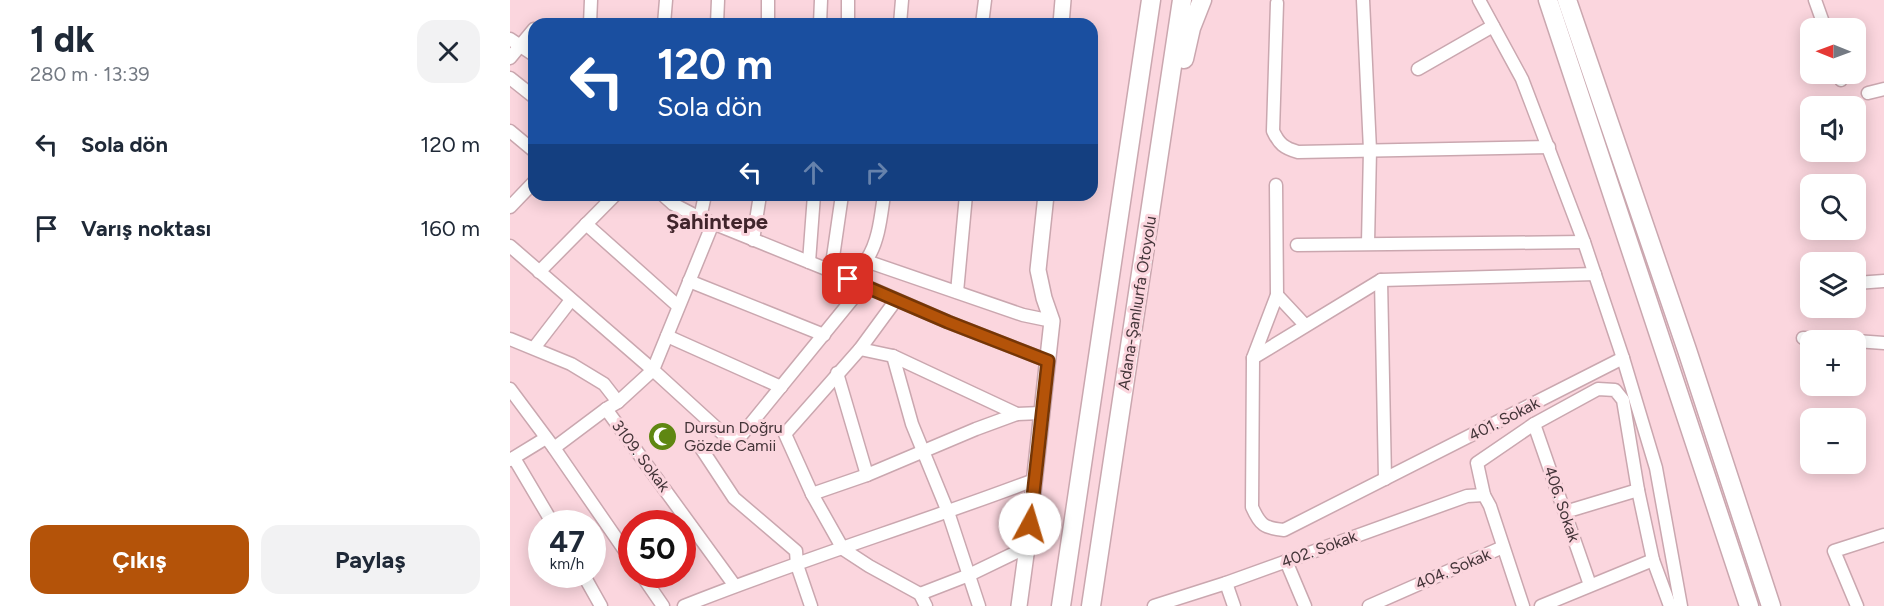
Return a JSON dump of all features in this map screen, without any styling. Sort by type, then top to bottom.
[{"type":"highway","points":[[1131,126],[1144,0]]},
{"type":"highway","name":"Adana-Şanlıurfa Otoyolu","points":[[1061,606],[1151,0]]},
{"type":"highway","name":"Adana-Şanlıurfa Otoyolu","points":[[1091,606],[1182,0]]},
{"type":"highway","points":[[1156,178],[1189,37],[1202,0]]},
{"type":"highway","points":[[1540,0],[1568,54]]},
{"type":"highway","points":[[1548,0],[1568,54],[1749,606]]},
{"type":"highway","points":[[1567,0],[1771,606]]},
{"type":"main road","points":[[1062,18],[1063,0]]},
{"type":"main road","points":[[1019,606],[1052,321],[1038,270],[1045,201]]},
{"type":"street","points":[[590,18],[591,0]]},
{"type":"street","points":[[664,18],[666,0]]},
{"type":"street","points":[[717,18],[718,0]]},
{"type":"street","points":[[768,0],[768,18]]},
{"type":"street","points":[[820,18],[821,0]]},
{"type":"street","points":[[848,0],[848,18]]},
{"type":"street","points":[[900,18],[902,0]]},
{"type":"street","points":[[983,18],[985,0]]},
{"type":"street","points":[[1364,0],[1370,150],[1368,243]]},
{"type":"street","points":[[1479,0],[1522,79],[1584,242],[1623,358],[1656,468],[1682,606]]},
{"type":"street","points":[[1815,0],[1821,18]]},
{"type":"street","points":[[1277,3],[1274,131],[1279,143],[1286,148],[1298,152],[1549,147]]},
{"type":"street","points":[[1418,69],[1493,26]]},
{"type":"street","points":[[510,58],[514,43],[528,33]]},
{"type":"street","points":[[514,43],[528,51]]},
{"type":"street","points":[[510,78],[528,92]]},
{"type":"street","points":[[1868,93],[1884,89]]},
{"type":"street","points":[[510,131],[528,146]]},
{"type":"street","points":[[1253,358],[1277,296],[1276,185]]},
{"type":"street","points":[[511,204],[528,188]]},
{"type":"street","points":[[539,272],[609,201]]},
{"type":"street","points":[[670,201],[700,218],[948,322],[1048,361]]},
{"type":"street","points":[[700,218],[704,201]]},
{"type":"street","points":[[753,240],[759,201]]},
{"type":"street","points":[[809,262],[814,201]]},
{"type":"street","points":[[831,271],[841,201]]},
{"type":"street","points":[[848,279],[866,261],[871,252],[883,201]]},
{"type":"street","points":[[957,292],[965,201]]},
{"type":"street","points":[[606,409],[618,402],[653,370],[713,223]]},
{"type":"street","points":[[586,224],[678,306]]},
{"type":"street","points":[[1297,245],[1584,242]]},
{"type":"street","points":[[510,246],[722,433],[735,440],[740,437],[863,286]]},
{"type":"street","points":[[866,261],[1023,315],[1052,321]]},
{"type":"street","points":[[1253,358],[1381,280],[1594,274]]},
{"type":"street","points":[[1381,280],[1385,479]]},
{"type":"street","points":[[689,281],[824,335]]},
{"type":"street","points":[[1866,282],[1884,281]]},
{"type":"street","points":[[1277,296],[1305,325]]},
{"type":"street","points":[[534,348],[571,300]]},
{"type":"street","points":[[896,300],[860,349],[785,434],[812,494],[843,549],[920,594],[926,606]]},
{"type":"street","points":[[667,336],[781,387]]},
{"type":"street","points":[[510,339],[572,364],[604,384],[618,402]]},
{"type":"street","points":[[1866,342],[1884,343]]},
{"type":"street","points":[[860,349],[893,356],[1017,414]]},
{"type":"street","points":[[893,356],[905,403],[948,512],[979,606]]},
{"type":"street","name":"401. Sokak","points":[[1253,358],[1252,507],[1258,520],[1269,529],[1284,530],[1623,358]]},
{"type":"street","points":[[837,373],[867,475]]},
{"type":"street","points":[[510,389],[618,541]]},
{"type":"street","points":[[1523,606],[1490,506],[1484,495],[1477,463],[1534,424],[1598,389],[1615,390],[1623,400],[1638,490],[1653,560],[1670,606]]},
{"type":"street","name":"3109. Sokak","points":[[554,448],[606,409],[735,586]]},
{"type":"street","points":[[812,494],[867,475],[1017,414],[1041,413]]},
{"type":"street","name":"406. Sokak","points":[[1534,424],[1590,585]]},
{"type":"street","points":[[543,510],[512,459],[546,438]]},
{"type":"street","points":[[701,447],[734,498],[796,551],[796,565],[811,606]]},
{"type":"street","points":[[684,606],[1034,480]]},
{"type":"street","points":[[1565,512],[1638,490]]},
{"type":"street","name":"402. Sokak","points":[[1154,606],[1226,583],[1467,496],[1484,495]]},
{"type":"street","points":[[1857,606],[1834,551],[1884,535]]},
{"type":"street","points":[[920,594],[969,575],[1027,547]]},
{"type":"street","name":"404. Sokak","points":[[1370,606],[1503,547]]},
{"type":"street","points":[[1541,606],[1653,560]]},
{"type":"street","points":[[1286,561],[1305,606]]},
{"type":"street","points":[[1226,583],[1234,606]]},
{"type":"street","points":[[591,588],[601,606]]},
{"type":"street","points":[[651,588],[663,606]]},
{"type":"place","name":"Dursun Doğru Gözde Camii","points":[[663,436]]},
{"type":"district","name":"Şahintepe","points":[[717,221]]},
{"type":"route","points":[[848,279],[948,322],[1048,361],[1030,524]]}]
